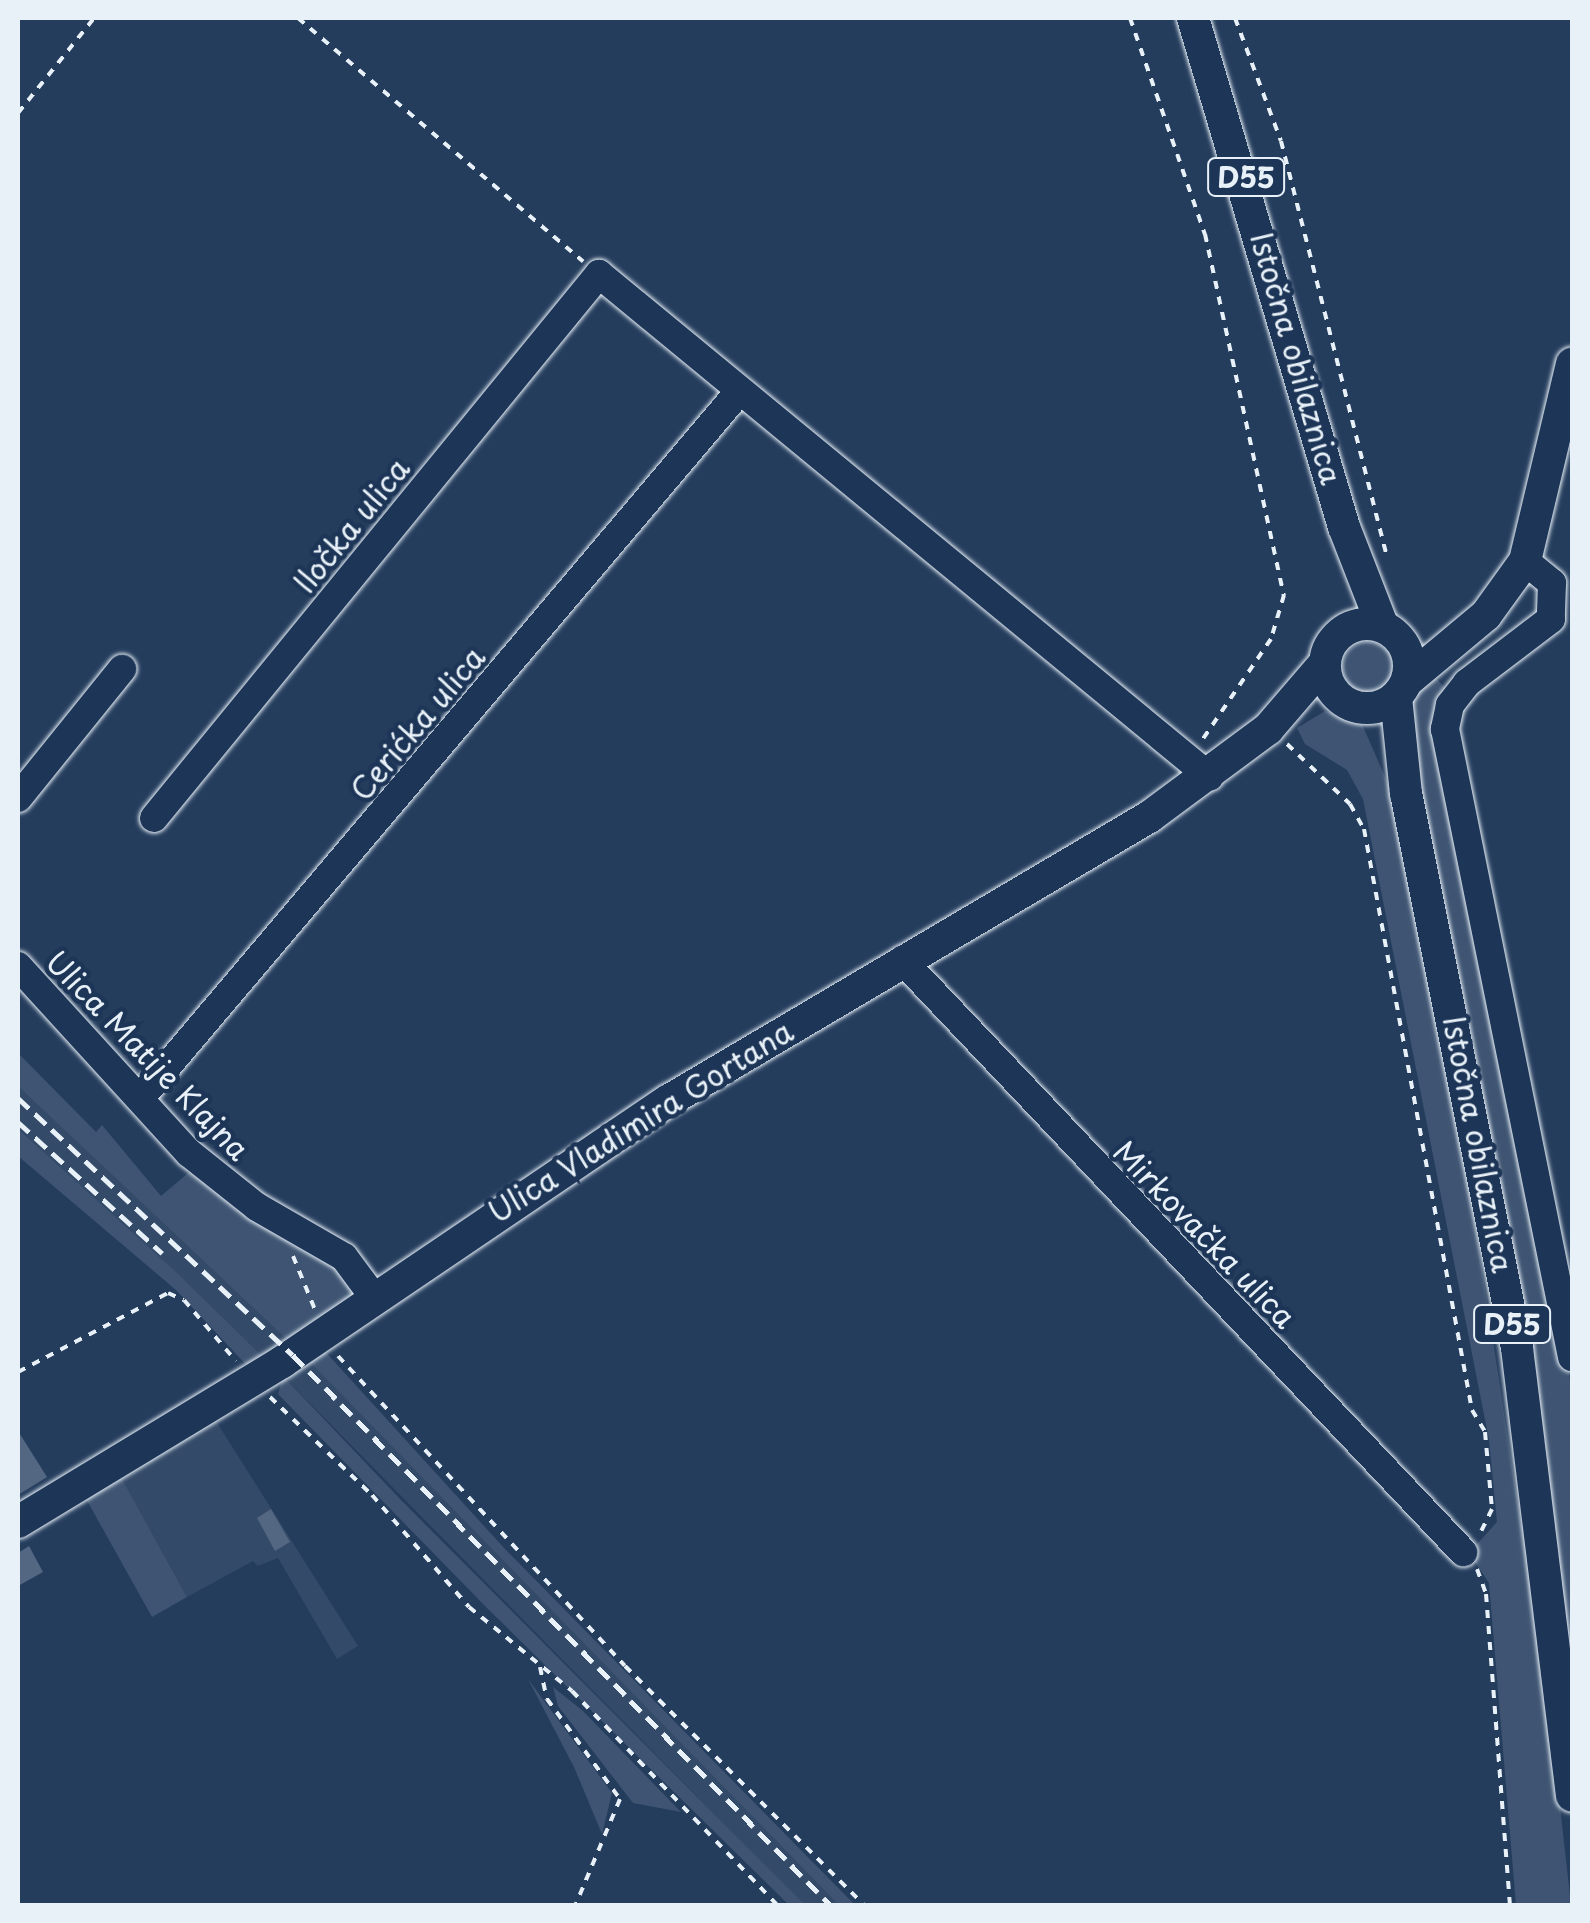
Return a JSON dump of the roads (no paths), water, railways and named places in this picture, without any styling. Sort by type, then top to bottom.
[{"type":"main road","name":"Istočna obilaznica","points":[[1193,18],[1344,527],[1389,631]]},
{"type":"main road","points":[[1349,704],[1402,689],[1474,627],[1525,561],[1572,364]]},
{"type":"main road","name":"Istočna obilaznica","points":[[1341,632],[1344,527]]},
{"type":"main road","points":[[1341,632],[1389,631],[1420,639],[1474,627]]},
{"type":"main road","name":"D55","points":[[1389,631],[1408,656],[1402,689]]},
{"type":"main road","name":"D55","points":[[1341,632],[1324,664],[1349,704]]},
{"type":"main road","name":"Ulica Vladimira Gortana","points":[[1268,729],[1324,664]]},
{"type":"main road","name":"Istočna obilaznica","points":[[1402,689],[1406,793],[1517,1348],[1572,1796]]},
{"type":"main road","name":"Istočna obilaznica","points":[[1349,704],[1406,793]]},
{"type":"main road","name":"Ulica Vladimira Gortana","points":[[18,1522],[253,1380],[668,1101],[902,960],[1199,766],[1268,729],[1349,704]]},
{"type":"street","name":"Iločka ulica","points":[[154,818],[599,274],[738,393]]},
{"type":"street","points":[[738,393],[1199,766]]},
{"type":"street","name":"Cerićka ulica","points":[[143,1094],[738,393]]},
{"type":"street","points":[[1525,561],[1552,583],[1550,618],[1467,683],[1450,705],[1445,729],[1572,1357]]},
{"type":"street","points":[[18,798],[122,668]]},
{"type":"street","name":"Mirkovačka ulica","points":[[902,960],[1463,1552]]},
{"type":"street","name":"Ulica Matije Klajna","points":[[18,966],[143,1094],[189,1153],[278,1219],[344,1257],[373,1296]]},
{"type":"railway","points":[[18,1098],[293,1355],[831,1906]]},
{"type":"railway","points":[[18,1122],[162,1253]]}]
